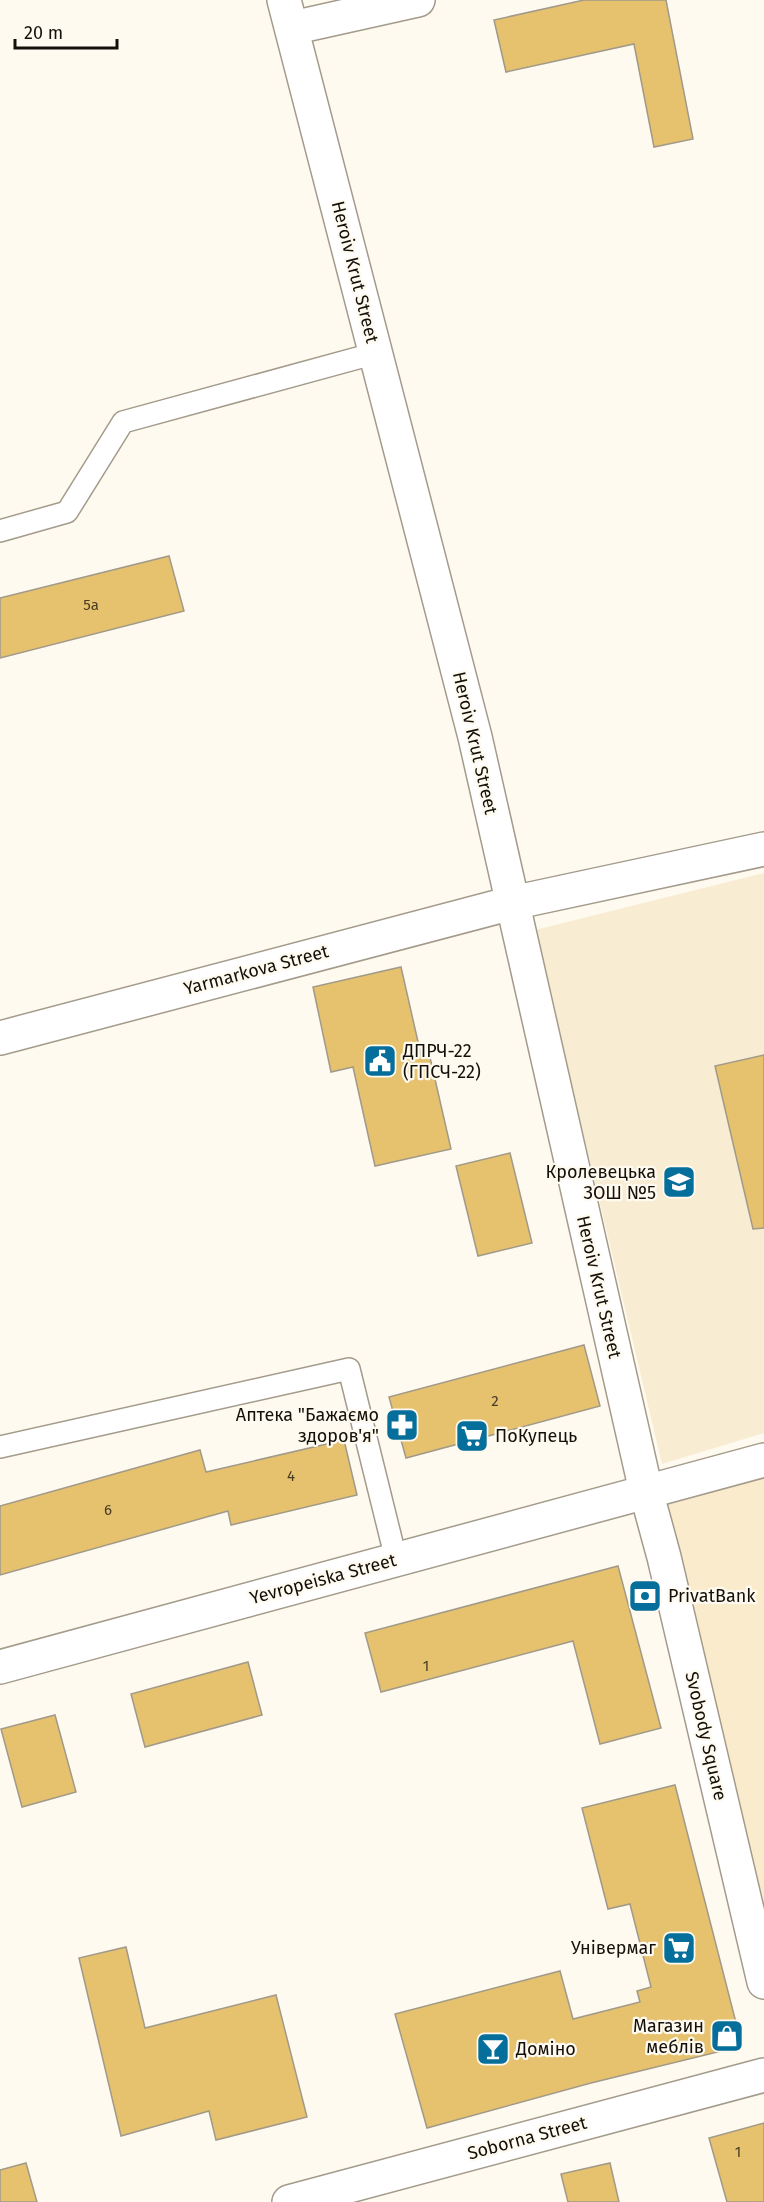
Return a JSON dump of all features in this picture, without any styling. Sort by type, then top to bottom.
[{"type":"street","points":[[288,14],[418,0]]},
{"type":"street","name":"Heroiv Krut Street","points":[[288,14],[475,737],[646,1491]]},
{"type":"street","name":"Yarmarkova Street","points":[[0,1038],[512,903],[764,849]]},
{"type":"street","name":"Yevropeiska Street","points":[[0,1667],[764,1460]]},
{"type":"street","name":"Svobody Square","points":[[646,1491],[664,1557],[764,1982]]},
{"type":"street","name":"Soborna Street","points":[[289,2202],[764,2075]]},
{"type":"lane","points":[[0,531],[67,512],[123,422],[376,353]]},
{"type":"lane","points":[[0,1447],[349,1369],[396,1559]]},
{"type":"shaded area","name":"Кролевецька ЗОШ №5","points":[[764,873],[764,1433],[662,1464],[535,930]]},
{"type":"shaded area","points":[[764,1472],[764,1931],[659,1500]]},
{"type":"building","points":[[584,0],[666,0],[693,139],[654,147],[634,44],[506,72],[494,20]]},
{"type":"building","points":[[169,556],[184,611],[0,658],[0,598]]},
{"type":"building","name":"ДПРЧ-22 (ГПСЧ-22)","points":[[401,967],[421,1055],[429,1053],[451,1149],[375,1166],[353,1067],[331,1072],[313,987]]},
{"type":"building","points":[[764,1055],[764,1228],[753,1229],[715,1066]]},
{"type":"building","points":[[510,1153],[532,1243],[478,1256],[456,1166]]},
{"type":"building","points":[[584,1345],[600,1406],[406,1458],[389,1397]]},
{"type":"building","points":[[344,1440],[357,1495],[231,1525],[228,1511],[0,1575],[0,1506],[200,1450],[206,1472]]},
{"type":"building","points":[[618,1566],[661,1728],[600,1744],[573,1641],[381,1692],[365,1633]]},
{"type":"building","points":[[248,1662],[262,1715],[145,1747],[131,1694]]},
{"type":"building","points":[[55,1715],[76,1792],[22,1807],[1,1729]]},
{"type":"building","points":[[675,1785],[742,2046],[591,2083],[427,2128],[395,2014],[560,1971],[573,2019],[640,2002],[637,1991],[651,1987],[630,1904],[608,1909],[582,1808]]},
{"type":"building","points":[[126,1947],[145,2028],[276,1995],[307,2117],[216,2140],[209,2111],[121,2136],[79,1958]]},
{"type":"building","points":[[764,2123],[764,2202],[727,2202],[709,2138]]},
{"type":"building","points":[[26,2163],[37,2202],[0,2202],[0,2170]]},
{"type":"building","points":[[610,2163],[619,2202],[568,2202],[561,2174]]},
{"type":"place","name":"ДПРЧ-22 (ГПСЧ-22)","points":[[380,1061]]},
{"type":"place","name":"Кролевецька ЗОШ №5","points":[[679,1182]]},
{"type":"place","name":"Аптека \"Бажаємо здоров'я\"","points":[[402,1425]]},
{"type":"place","name":"ПоКупець","points":[[472,1436]]},
{"type":"place","name":"PrivatBank","points":[[645,1596]]},
{"type":"place","name":"Універмаг","points":[[679,1948]]},
{"type":"place","name":"Магазин меблів","points":[[727,2036]]},
{"type":"place","name":"Доміно","points":[[493,2049]]}]
